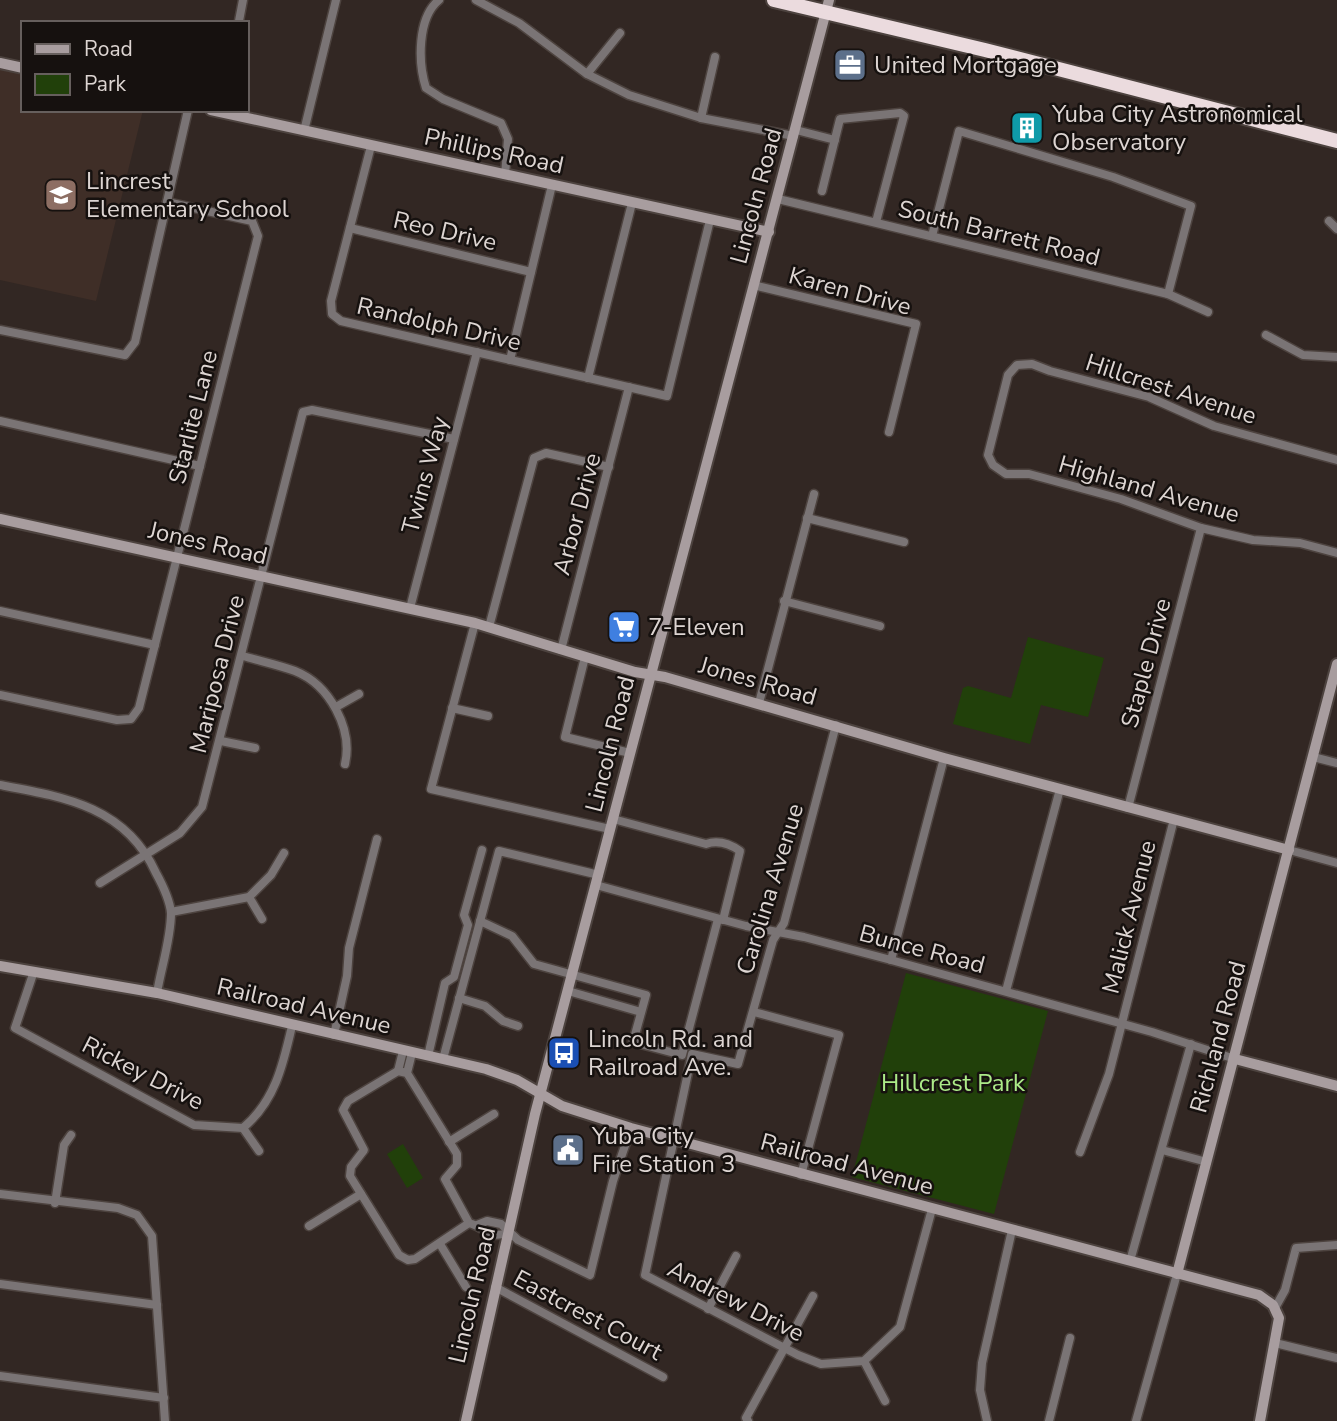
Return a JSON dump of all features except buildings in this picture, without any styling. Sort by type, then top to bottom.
[{"type":"highway","points":[[774,0],[828,6],[1337,141]]},
{"type":"street","points":[[239,20],[243,0]]},
{"type":"street","points":[[304,131],[336,0]]},
{"type":"street","points":[[439,0],[429,11],[423,34],[422,74],[426,88],[443,99],[501,123],[508,139],[505,175]]},
{"type":"street","points":[[476,0],[519,23],[587,74],[629,96],[701,118],[835,140]]},
{"type":"street","name":"Lincoln Road","points":[[466,1421],[540,1093],[828,6]]},
{"type":"street","points":[[587,74],[621,33]]},
{"type":"street","points":[[701,118],[715,57]]},
{"type":"street","points":[[0,63],[21,68]]},
{"type":"street","points":[[0,330],[125,355],[135,342],[188,112]]},
{"type":"street","name":"Phillips Road","points":[[220,112],[769,232]]},
{"type":"street","points":[[822,191],[841,119],[900,113],[904,116],[876,222]]},
{"type":"street","points":[[932,236],[959,131],[1113,177],[1191,206],[1168,294]]},
{"type":"street","name":"Randolph Drive","points":[[371,146],[331,301],[332,314],[341,321],[667,396],[710,220]]},
{"type":"street","points":[[510,360],[552,185]]},
{"type":"street","name":"South Barrett Road","points":[[778,199],[1168,294],[1208,312]]},
{"type":"street","name":"Starlite Lane","points":[[0,695],[117,720],[131,719],[139,708],[258,236],[252,220],[167,202]]},
{"type":"street","points":[[588,378],[632,203]]},
{"type":"street","points":[[1329,221],[1337,229]]},
{"type":"street","name":"Reo Drive","points":[[350,228],[531,272]]},
{"type":"street","name":"Karen Drive","points":[[753,285],[916,324],[889,432]]},
{"type":"street","points":[[1265,335],[1303,355],[1337,357]]},
{"type":"street","name":"Twins Way","points":[[410,608],[477,352]]},
{"type":"street","name":"Hillcrest Avenue","points":[[993,465],[988,454],[1008,374],[1017,365],[1032,364],[1049,372],[1149,397],[1214,426],[1337,460]]},
{"type":"street","name":"Arbor Drive","points":[[561,650],[629,387]]},
{"type":"street","name":"Mariposa Drive","points":[[100,883],[180,833],[196,818],[202,807],[243,656],[303,412],[312,410],[454,439]]},
{"type":"street","points":[[0,421],[200,466]]},
{"type":"street","points":[[489,627],[534,458],[546,453],[609,467]]},
{"type":"street","name":"Highland Avenue","points":[[993,465],[1006,474],[1029,474],[1121,499],[1201,528],[1253,540],[1300,543],[1337,552]]},
{"type":"street","points":[[759,703],[814,494]]},
{"type":"street","points":[[807,518],[904,542]]},
{"type":"street","name":"Jones Road","points":[[0,519],[475,623],[650,675],[836,724],[944,758],[1337,863]]},
{"type":"street","name":"Staple Drive","points":[[1128,808],[1201,528]]},
{"type":"street","points":[[784,601],[880,626]]},
{"type":"street","points":[[0,611],[155,645]]},
{"type":"street","points":[[443,1059],[480,921],[512,936],[534,964],[646,995],[633,1042],[682,1055],[740,851],[714,841],[706,844],[431,789],[475,623]]},
{"type":"street","points":[[243,656],[296,671],[336,707],[347,752],[345,764]]},
{"type":"street","points":[[586,657],[565,737],[630,753]]},
{"type":"street","name":"Richland Road","points":[[1136,1421],[1235,1059],[1337,664]]},
{"type":"street","points":[[336,707],[359,694]]},
{"type":"street","points":[[452,708],[488,716]]},
{"type":"street","name":"Carolina Avenue","points":[[692,1054],[738,1064],[773,940],[784,923],[836,724]]},
{"type":"street","points":[[221,741],[255,748]]},
{"type":"street","points":[[1313,757],[1337,763]]},
{"type":"street","points":[[891,960],[944,758]]},
{"type":"street","points":[[0,785],[53,795],[96,810],[126,829],[148,853],[171,912],[157,993]]},
{"type":"street","points":[[1006,991],[1060,789]]},
{"type":"street","name":"Malick Avenue","points":[[1080,1152],[1105,1087],[1174,819]]},
{"type":"street","points":[[334,1035],[347,976],[349,948],[377,839]]},
{"type":"street","points":[[428,1056],[445,983],[454,976],[468,925],[464,915],[482,850]]},
{"type":"street","name":"Bunce Road","points":[[480,921],[499,850],[721,919],[1006,991],[1122,1023],[1235,1059]]},
{"type":"street","points":[[171,912],[249,897],[271,875],[284,853]]},
{"type":"street","points":[[249,897],[262,919]]},
{"type":"street","name":"Railroad Avenue","points":[[0,966],[33,974],[157,993],[502,1074],[562,1106],[631,1128],[1259,1296],[1275,1308]]},
{"type":"street","name":"Rickey Drive","points":[[33,974],[15,1028],[194,1125],[243,1128]]},
{"type":"street","points":[[568,991],[641,1012]]},
{"type":"street","points":[[459,998],[485,1006],[503,1021],[518,1026]]},
{"type":"street","points":[[754,1012],[839,1035],[800,1175]]},
{"type":"street","points":[[259,1151],[243,1128],[262,1112],[281,1074],[292,1026]]},
{"type":"street","points":[[1130,1261],[1191,1044]]},
{"type":"street","points":[[407,1051],[402,1072],[344,1106],[343,1114],[364,1150],[349,1171],[404,1259],[415,1259],[473,1224],[487,1221],[501,1224],[508,1233],[590,1275],[631,1128]]},
{"type":"street","name":"Andrew Drive","points":[[692,1054],[645,1275],[783,1348],[821,1364],[864,1361]]},
{"type":"street","points":[[1235,1059],[1337,1086]]},
{"type":"street","points":[[402,1072],[458,1160],[445,1179],[473,1224],[485,1234],[497,1237],[508,1233]]},
{"type":"street","points":[[449,1142],[494,1114]]},
{"type":"street","points":[[55,1203],[64,1145],[71,1135]]},
{"type":"street","points":[[1161,1150],[1207,1162]]},
{"type":"street","points":[[0,1194],[55,1203],[118,1208],[137,1215],[152,1236],[165,1421]]},
{"type":"street","points":[[309,1226],[361,1194]]},
{"type":"street","points":[[885,1401],[864,1361],[900,1327],[932,1209]]},
{"type":"street","points":[[987,1421],[980,1390],[982,1363],[1012,1230]]},
{"type":"street","points":[[440,1244],[466,1287]]},
{"type":"street","points":[[1260,1421],[1279,1318],[1275,1308],[1285,1290],[1296,1248],[1337,1245]]},
{"type":"street","points":[[708,1309],[736,1256]]},
{"type":"street","points":[[0,1284],[157,1305]]},
{"type":"street","name":"Eastcrest Court","points":[[495,1287],[663,1377]]},
{"type":"street","points":[[748,1421],[746,1418],[813,1296]]},
{"type":"street","points":[[1049,1421],[1070,1338]]},
{"type":"street","points":[[1275,1343],[1337,1357]]},
{"type":"street","points":[[0,1376],[163,1398]]},
{"type":"shaded area","name":"Lincrest Elementary School","points":[[0,70],[21,74],[21,112],[143,112],[96,301],[0,280]]},
{"type":"green space","points":[[1028,637],[1104,658],[1088,717],[1041,705],[1030,744],[953,724],[963,688],[968,686],[1011,698]]},
{"type":"green space","name":"Hillcrest Park","points":[[906,973],[1048,1011],[994,1214],[852,1177]]},
{"type":"green space","points":[[403,1144],[423,1178],[407,1188],[387,1154]]},
{"type":"place","name":"United Mortgage","points":[[850,65]]},
{"type":"place","name":"Yuba City Astronomical Observatory","points":[[1027,128]]},
{"type":"place","name":"Lincrest Elementary School","points":[[61,195]]},
{"type":"place","name":"7-Eleven","points":[[624,627]]},
{"type":"place","name":"Lincoln Rd. and Railroad Ave.","points":[[564,1053]]},
{"type":"place","name":"Yuba City Fire Station 3","points":[[568,1150]]}]
